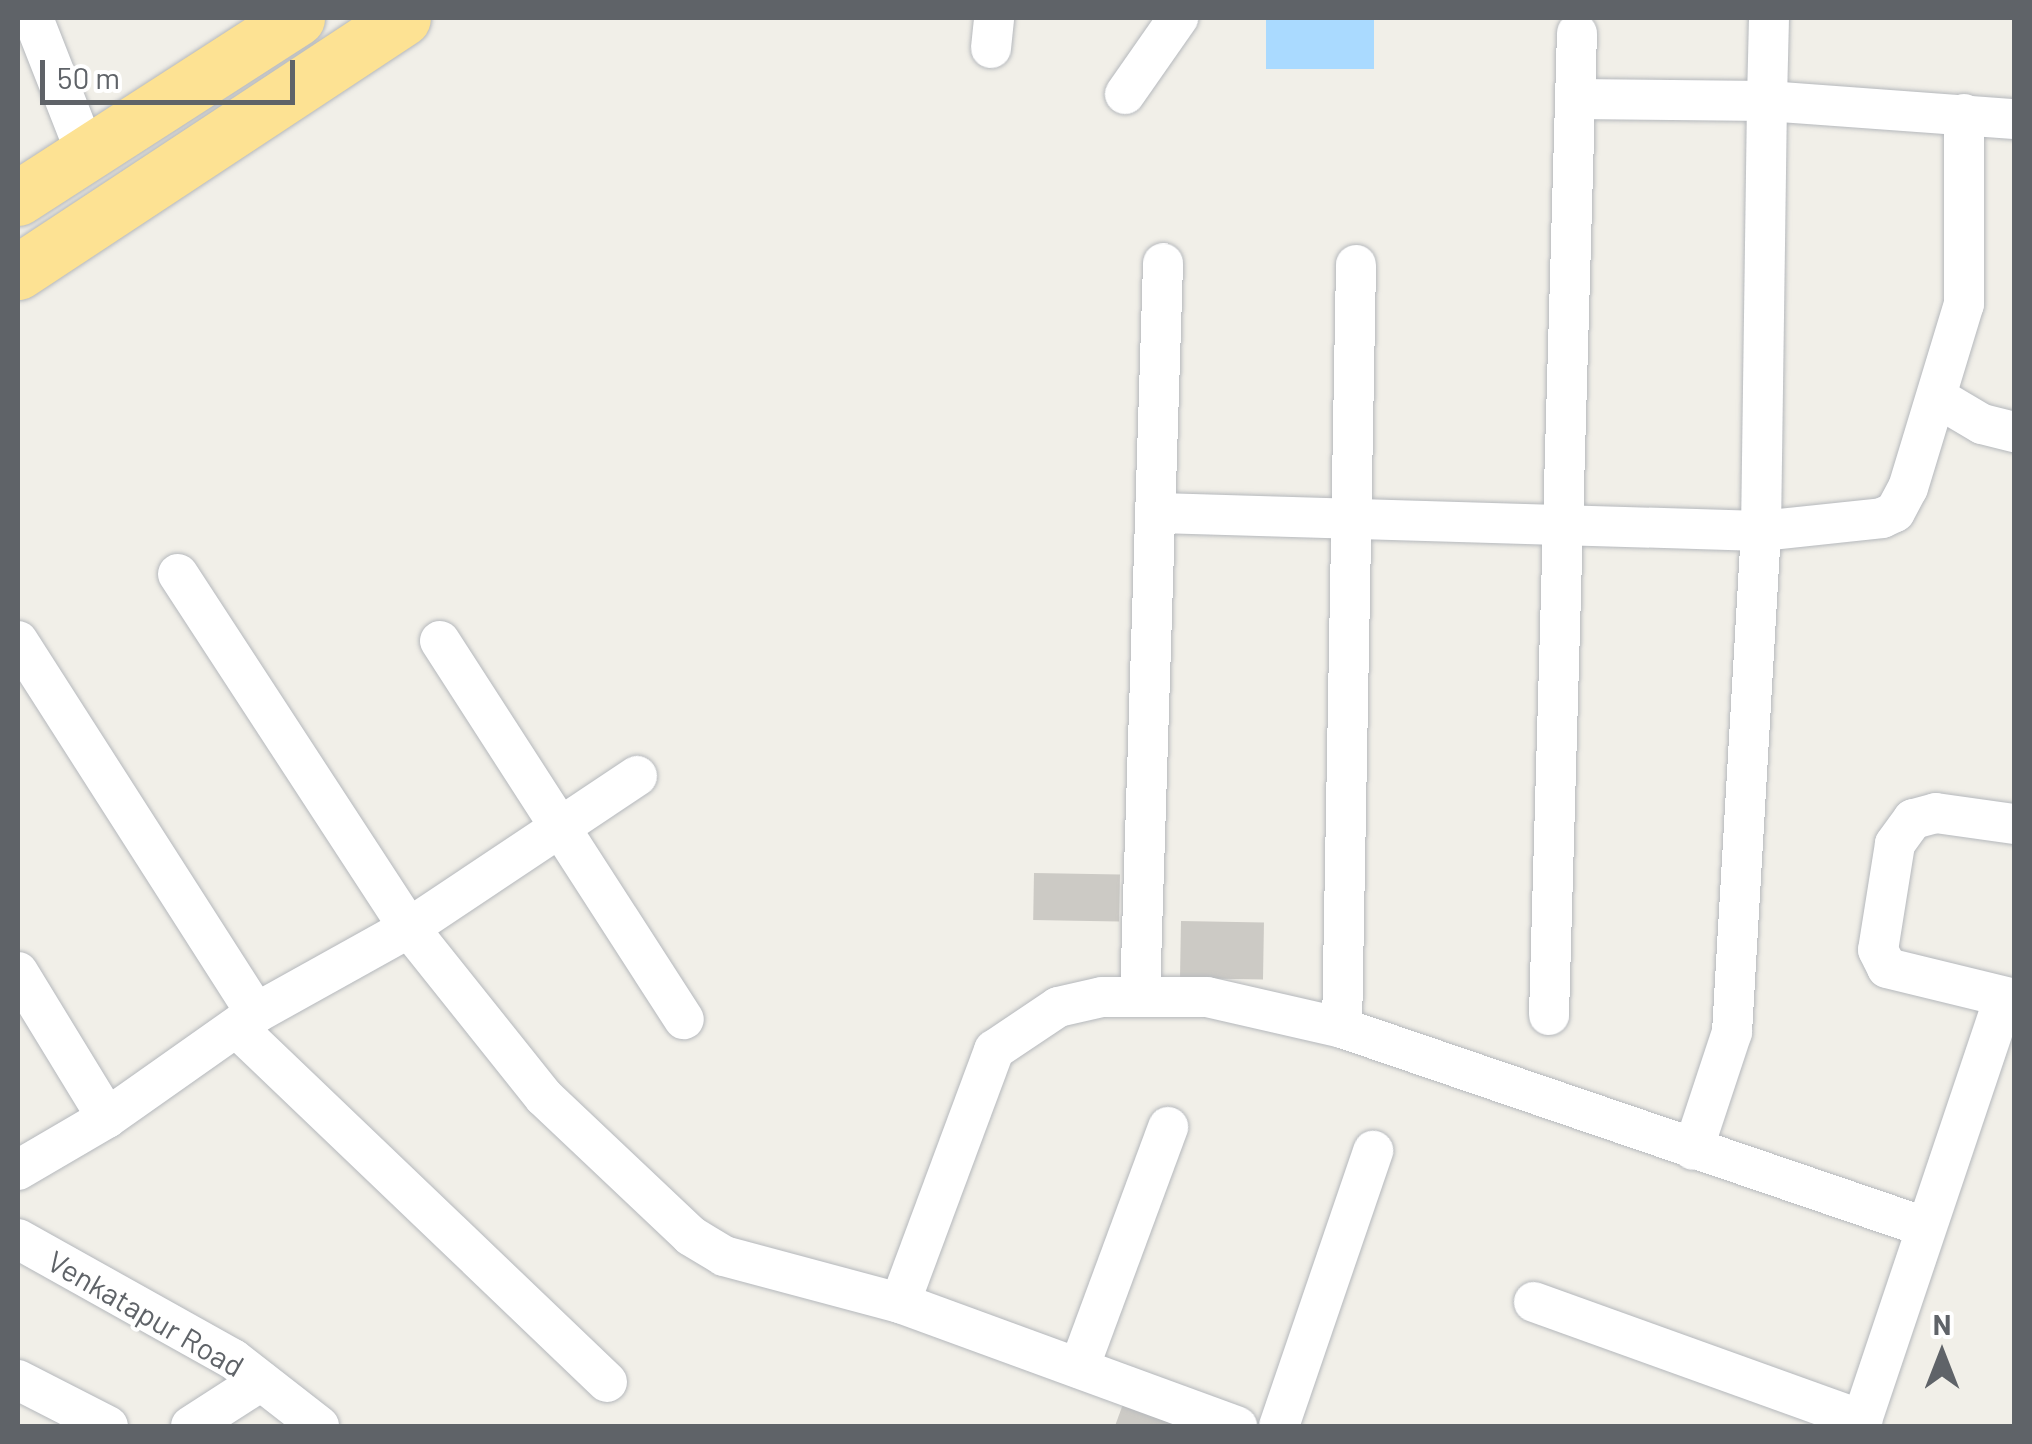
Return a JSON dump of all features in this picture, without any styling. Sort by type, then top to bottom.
[{"type":"highway","points":[[95,220],[53,174],[296,18]]},
{"type":"highway","points":[[18,272],[402,18]]},
{"type":"street","points":[[33,18],[53,174]]},
{"type":"street","points":[[1125,94],[1178,18]]},
{"type":"street","points":[[1692,1150],[1732,1032],[1760,531],[1770,18]]},
{"type":"street","points":[[1549,1015],[1577,33]]},
{"type":"street","points":[[1576,99],[1767,101],[2014,119]]},
{"type":"street","points":[[1159,513],[1562,522],[1760,531],[1863,523],[1895,512],[1938,398],[1964,304],[1964,114]]},
{"type":"street","points":[[1140,996],[1159,513],[1163,263]]},
{"type":"street","points":[[1342,1028],[1356,265]]},
{"type":"street","points":[[1938,398],[1982,424],[2014,432]]},
{"type":"street","points":[[178,574],[409,928],[544,1098],[691,1236],[724,1256],[900,1303],[1238,1426]]},
{"type":"street","points":[[18,641],[246,1020],[607,1382]]},
{"type":"street","points":[[440,641],[558,830],[684,1019]]},
{"type":"street","points":[[18,1170],[106,1118],[246,1020],[409,928],[638,776]]},
{"type":"street","points":[[1534,1302],[1861,1423],[1925,1227],[2009,998],[1887,968],[1878,950],[1896,844],[1913,819],[1936,813],[2014,824]]},
{"type":"street","points":[[18,972],[106,1118]]},
{"type":"street","points":[[900,1303],[994,1050],[1058,1008],[1140,996],[1207,997],[1342,1028],[1925,1227]]},
{"type":"street","points":[[1079,1368],[1168,1127]]},
{"type":"street","points":[[1280,1426],[1373,1151]]},
{"type":"street","name":"Venkatapur Road","points":[[18,1239],[261,1381],[319,1426]]},
{"type":"street","points":[[18,1380],[108,1426]]},
{"type":"street","points":[[191,1426],[261,1381]]},
{"type":"water","points":[[1266,18],[1374,18],[1374,69],[1266,69]]},
{"type":"building","points":[[1034,873],[1120,875],[1119,921],[1033,920]]},
{"type":"building","points":[[1181,921],[1264,922],[1263,979],[1180,978]]},
{"type":"building","points":[[1123,1404],[1186,1426],[1115,1426]]}]
